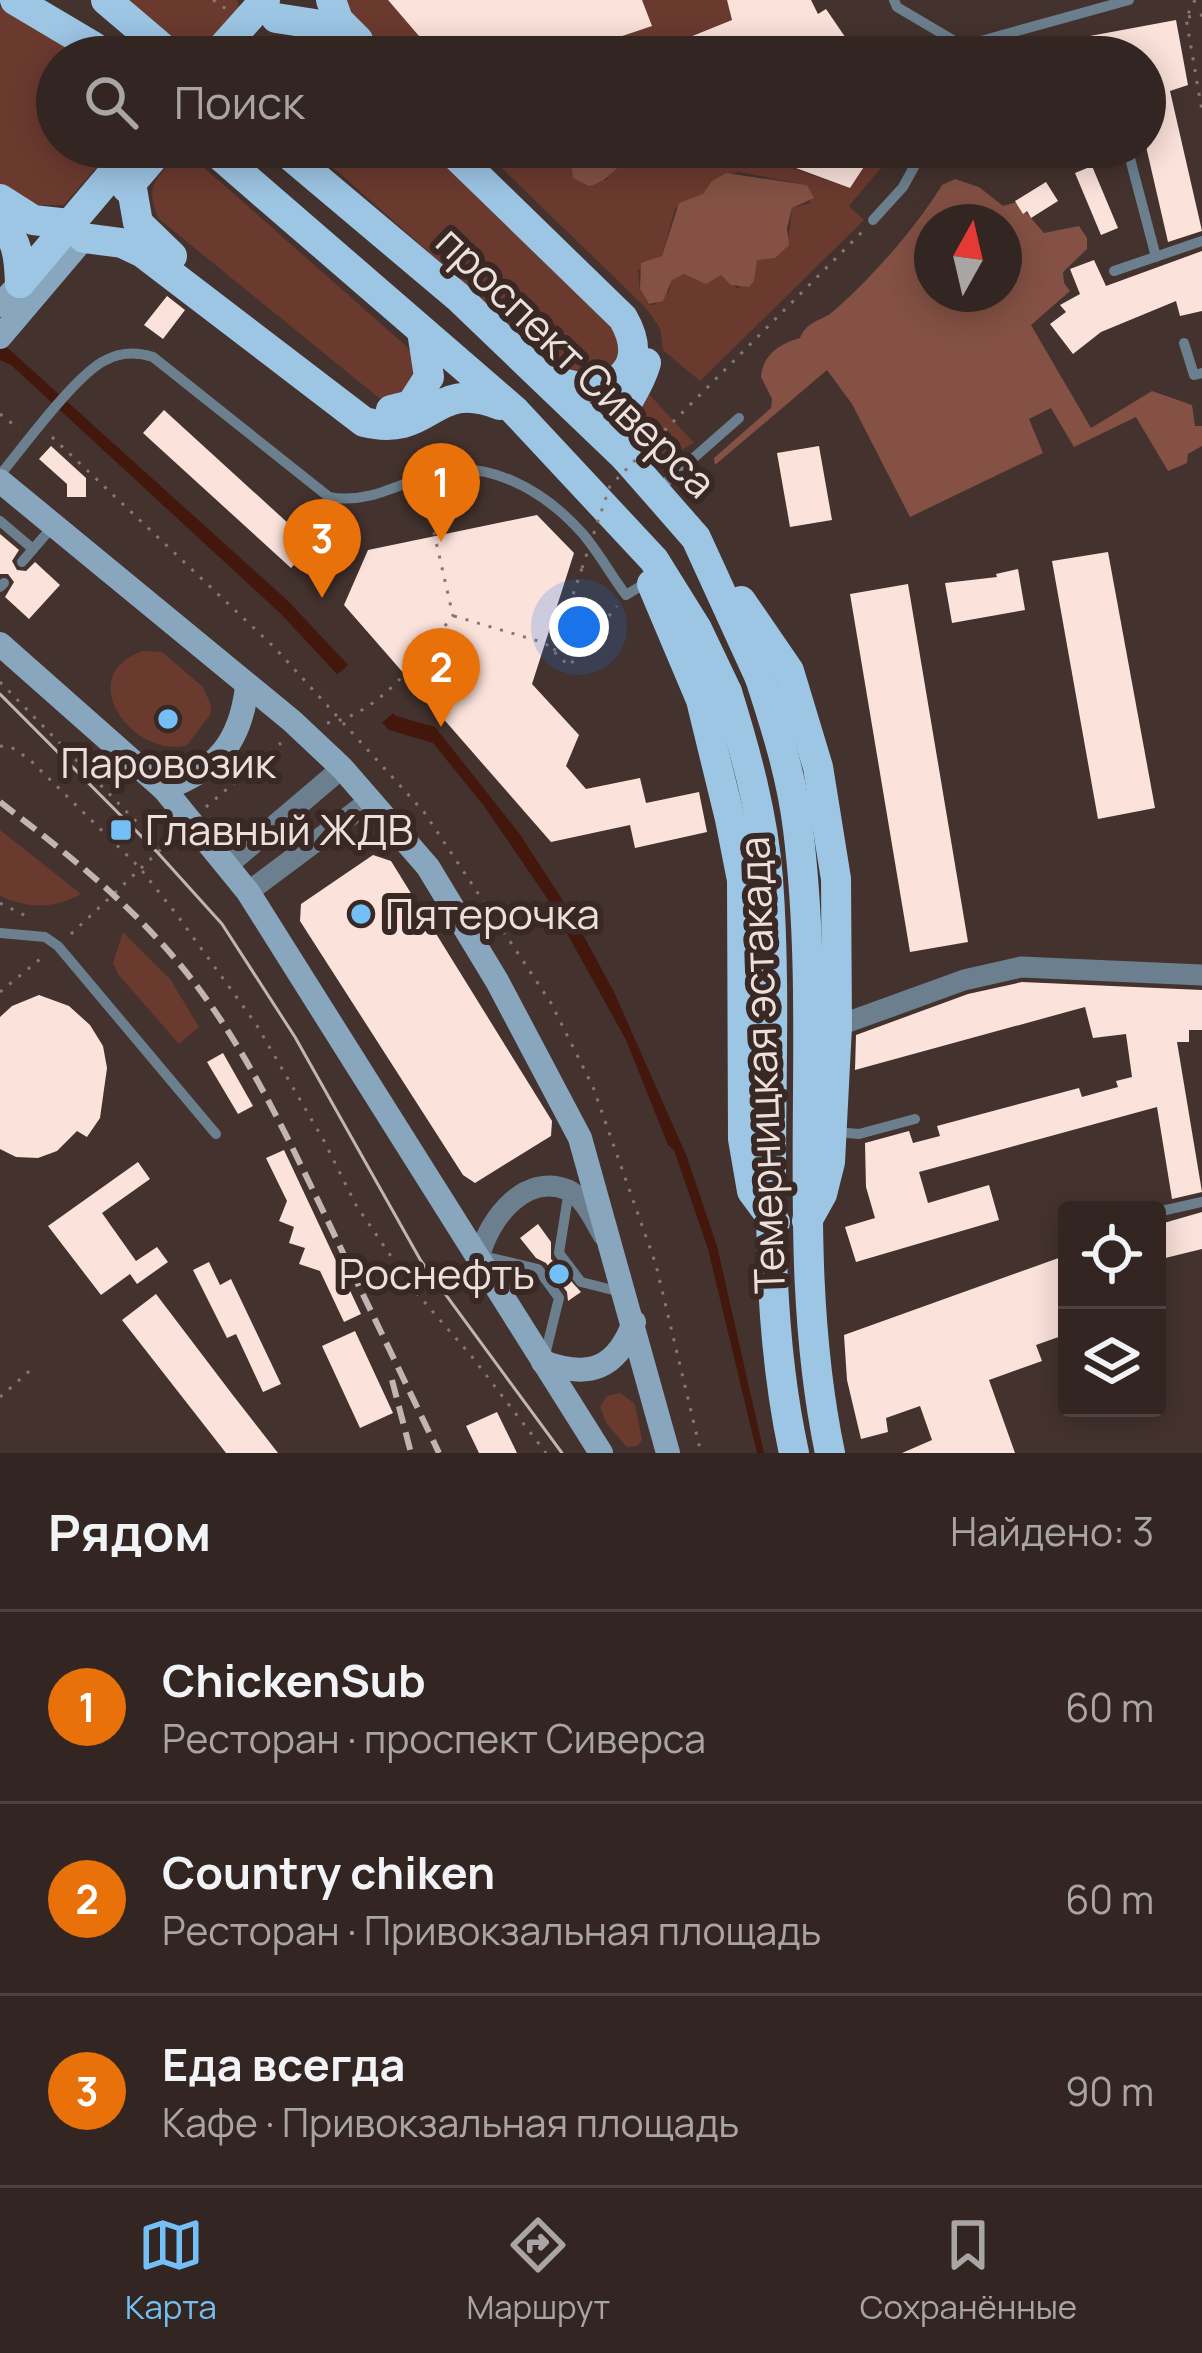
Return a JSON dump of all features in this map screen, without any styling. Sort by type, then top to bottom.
[{"type":"main road","points":[[15,0],[74,36]]},
{"type":"main road","points":[[49,0],[84,36]]},
{"type":"main road","points":[[106,0],[148,36]]},
{"type":"main road","points":[[331,0],[338,20],[354,36]]},
{"type":"main road","points":[[260,26],[315,24],[330,36]]},
{"type":"main road","points":[[13,298],[130,168]]},
{"type":"main road","points":[[132,168],[133,209],[152,240],[370,406],[399,409],[417,399],[429,377],[422,331]]},
{"type":"main road","name":"проспект Сиверса","points":[[234,168],[514,410],[654,560],[698,629],[728,692]]},
{"type":"main road","name":"проспект Сиверса","points":[[305,168],[458,298],[626,458],[696,538],[760,678]]},
{"type":"main road","points":[[469,168],[623,318],[634,342],[633,355],[620,377],[606,386],[587,391],[538,372]]},
{"type":"main road","points":[[486,168],[636,316],[647,333],[649,352],[643,373],[630,391],[620,428],[626,458]]},
{"type":"main road","points":[[0,199],[33,220],[143,253],[364,422],[402,426],[462,395],[514,410]]},
{"type":"main road","points":[[0,221],[19,253],[13,298],[0,337]]},
{"type":"main road","points":[[0,478],[298,728],[342,768],[428,867],[559,1091],[580,1138],[668,1453]]},
{"type":"main road","points":[[605,508],[638,587],[701,700],[730,819],[742,880],[743,1139],[752,1191],[775,1222],[796,1453]]},
{"type":"main road","points":[[696,538],[781,657],[802,711],[830,819],[836,878],[837,1026],[832,1132],[827,1179],[807,1221],[805,1257],[812,1362],[828,1453]]},
{"type":"main road","points":[[0,644],[164,789],[228,865],[480,1255],[601,1453]]},
{"type":"main road","name":"Темерницкая эстакада","points":[[760,678],[787,773],[804,878],[809,1257],[828,1453]]},
{"type":"main road","points":[[164,789],[192,778],[233,741],[247,687]]},
{"type":"main road","name":"Темерницкая эстакада","points":[[728,692],[752,781],[768,880],[773,1256],[780,1364],[796,1453]]},
{"type":"main road","points":[[775,1222],[784,1210],[802,1213],[807,1221]]},
{"type":"main road","points":[[543,1362],[566,1370],[608,1362],[621,1352],[634,1322]]},
{"type":"main road","points":[[581,1420],[591,1382],[607,1371],[620,1369],[650,1386]]},
{"type":"street","points":[[228,865],[342,768]]},
{"type":"street","points":[[248,892],[370,800]]},
{"type":"street","points":[[837,1026],[964,980],[1021,967],[1202,975]]},
{"type":"street","points":[[480,1255],[493,1221],[508,1205],[530,1190],[551,1187],[569,1190],[592,1216],[612,1251]]},
{"type":"lane","points":[[894,0],[897,7],[940,36]]},
{"type":"lane","points":[[1012,36],[1130,0]]},
{"type":"lane","points":[[873,220],[913,168]]},
{"type":"lane","points":[[1133,168],[1156,257]]},
{"type":"lane","points":[[1114,272],[1202,241]]},
{"type":"lane","points":[[1184,343],[1194,375],[1202,373]]},
{"type":"lane","points":[[0,478],[100,362],[141,353],[153,357],[329,497],[356,501],[440,471],[472,469],[504,475],[544,499],[638,587]]},
{"type":"lane","points":[[653,493],[739,418]]},
{"type":"lane","points":[[0,521],[33,549]]},
{"type":"lane","points":[[22,562],[53,526]]},
{"type":"lane","points":[[0,933],[33,935],[58,946],[216,1134]]},
{"type":"lane","points":[[832,1132],[859,1134],[915,1119]]},
{"type":"lane","points":[[569,1190],[559,1253],[580,1282],[625,1293]]},
{"type":"lane","points":[[1166,1211],[1202,1202]]},
{"type":"lane","points":[[480,1255],[538,1269],[560,1298],[543,1362]]},
{"type":"path","points":[[1195,0],[1186,18],[1202,111]]},
{"type":"path","points":[[1186,18],[1202,15]]},
{"type":"path","points":[[553,653],[610,486],[873,220]]},
{"type":"path","points":[[421,478],[453,616]]},
{"type":"path","points":[[453,616],[545,643],[569,666],[638,587]]},
{"type":"path","points":[[0,992],[58,946],[192,819],[298,728],[349,720],[399,679],[453,616]]},
{"type":"path","points":[[0,682],[162,848]]},
{"type":"path","points":[[0,746],[11,747],[28,759],[140,867],[256,1024],[356,1205],[414,1290],[546,1453]]},
{"type":"path","points":[[0,1397],[35,1366]]},
{"type":"shaded area","points":[[126,0],[237,0],[240,10],[216,36],[172,36]]},
{"type":"shaded area","points":[[343,0],[388,0],[419,36],[369,36],[349,15]]},
{"type":"shaded area","points":[[642,0],[727,0],[732,20],[691,36],[620,36],[651,25]]},
{"type":"shaded area","points":[[0,7],[54,36],[36,36],[36,168],[96,168],[64,205],[29,205],[0,184]]},
{"type":"shaded area","points":[[166,168],[204,168],[406,346],[418,362],[416,383],[391,400],[379,398],[159,219],[152,197]]},
{"type":"shaded area","points":[[334,168],[457,168],[618,327],[620,368],[573,380]]},
{"type":"shaded area","points":[[502,168],[587,168],[606,180],[616,168],[792,168],[850,188],[863,168],[881,168],[849,206],[864,220],[700,381],[663,350],[660,328],[645,307]],"holes":[[[739,172],[807,185],[810,203],[792,208],[789,236],[757,260],[738,289],[721,275],[684,274],[672,280],[669,291],[654,305],[640,289],[638,270],[662,256],[675,209],[721,178]]]},
{"type":"shaded area","points":[[572,168],[618,168],[589,186],[573,178]]},
{"type":"shaded area","points":[[726,173],[807,185],[814,198],[792,208],[789,245],[775,258],[757,260],[749,287],[731,285],[721,275],[706,284],[684,274],[672,280],[663,301],[649,304],[640,289],[641,263],[662,256],[679,203],[703,194]]},
{"type":"shaded area","points":[[955,179],[979,187],[1000,204],[928,204],[942,185]]},
{"type":"shaded area","points":[[1022,208],[1044,233],[1079,226],[1087,238],[1087,249],[1063,272],[1070,291],[1031,325],[1091,428],[1152,391],[1192,405],[1195,426],[1202,426],[1202,446],[1188,454],[1187,463],[1168,471],[1136,417],[1074,447],[1051,408],[1029,419],[1043,453],[910,517],[852,404],[827,370],[715,465],[714,458],[771,408],[772,399],[761,377],[769,356],[831,313],[914,224],[914,312],[1022,312]]},
{"type":"shaded area","points":[[0,341],[288,601],[396,716],[435,727],[519,833],[573,916],[615,994],[687,1157],[717,1246],[764,1453],[757,1453],[708,1249],[674,1150],[626,1040],[549,901],[484,806],[433,743],[389,730],[281,614],[11,365],[0,360]]},
{"type":"shaded area","points":[[646,391],[694,443],[671,455],[651,451],[634,425]]},
{"type":"shaded area","points":[[143,651],[162,652],[203,687],[210,715],[187,745],[148,740],[118,713],[111,695],[112,678],[122,663]]},
{"type":"shaded area","points":[[0,830],[81,894],[41,906],[0,896]]},
{"type":"shaded area","points":[[123,932],[170,979],[199,1027],[179,1044],[118,974],[113,963]]},
{"type":"shaded area","points":[[620,1393],[635,1404],[642,1440],[637,1446],[627,1447],[607,1424],[600,1407],[607,1396]]},
{"type":"pier","points":[[352,662],[398,709],[378,726],[333,678]]},
{"type":"building","points":[[388,0],[642,0],[652,26],[622,36],[419,36]]},
{"type":"building","points":[[727,0],[811,0],[818,14],[826,9],[844,36],[692,36],[732,20]]},
{"type":"building","points":[[1176,20],[1188,85],[1170,91],[1202,231],[1168,242],[1151,168],[1166,168],[1166,36],[1090,36]]},
{"type":"building","points":[[796,168],[863,168],[850,188]]},
{"type":"building","points":[[1093,168],[1118,228],[1101,235],[1075,173]]},
{"type":"building","points":[[1046,182],[1058,201],[1031,218],[1015,201]]},
{"type":"building","points":[[1202,251],[1202,311],[1180,316],[1176,301],[1101,332],[1073,354],[1050,324],[1066,312],[1060,305],[1080,294],[1070,269],[1094,260],[1106,286]]},
{"type":"building","points":[[167,296],[185,310],[163,339],[144,325]]},
{"type":"building","points":[[164,410],[312,545],[291,568],[143,433]]},
{"type":"building","points":[[51,446],[86,478],[86,497],[67,497],[67,484],[39,459]]},
{"type":"building","points":[[819,446],[832,520],[790,527],[777,453]]},
{"type":"building","points":[[537,515],[574,553],[532,684],[579,735],[566,766],[586,789],[640,778],[646,803],[699,792],[707,832],[635,848],[630,825],[551,842],[344,605],[368,550]]},
{"type":"building","points":[[0,534],[19,550],[12,561],[17,570],[26,571],[35,562],[60,585],[29,619],[5,597],[14,582],[8,574],[0,574]]},
{"type":"building","points":[[1108,552],[1155,808],[1098,819],[1052,561]]},
{"type":"building","points":[[1018,569],[1025,610],[952,623],[945,583],[997,577]]},
{"type":"building","points":[[908,584],[968,942],[910,952],[850,594]]},
{"type":"building","points":[[373,855],[391,861],[552,1121],[551,1136],[475,1183],[463,1175],[300,921],[301,904]]},
{"type":"building","points":[[1022,982],[1202,990],[1202,1030],[1189,1030],[1189,1042],[1177,1042],[1202,1192],[1172,1199],[1157,1107],[919,1172],[928,1203],[989,1185],[999,1220],[856,1262],[845,1227],[875,1218],[866,1187],[865,1143],[909,1131],[913,1143],[940,1136],[937,1126],[1079,1088],[1082,1097],[1118,1087],[1116,1081],[1132,1077],[1126,1034],[1093,1038],[1085,1007],[855,1070],[856,1035],[968,994]]},
{"type":"building","points":[[39,995],[69,1006],[90,1025],[103,1046],[107,1068],[100,1118],[87,1137],[77,1131],[57,1151],[38,1158],[16,1157],[0,1149],[0,1017],[12,1006]]},
{"type":"building","points":[[223,1053],[253,1106],[238,1114],[207,1062]]},
{"type":"building","points":[[284,1150],[361,1314],[344,1322],[320,1271],[299,1264],[305,1248],[289,1243],[294,1227],[279,1221],[287,1201],[266,1158]]},
{"type":"building","points":[[138,1162],[150,1179],[102,1213],[136,1261],[157,1247],[168,1262],[137,1284],[130,1274],[101,1295],[48,1226]]},
{"type":"building","points":[[1202,1212],[1202,1249],[1166,1258],[1166,1222]]},
{"type":"building","points":[[538,1224],[551,1242],[551,1259],[581,1292],[568,1301],[567,1292],[546,1263],[520,1238]]},
{"type":"building","points":[[1058,1258],[1058,1337],[1036,1345],[1042,1361],[989,1380],[1015,1453],[902,1453],[932,1440],[920,1406],[886,1418],[888,1432],[861,1439],[847,1380],[844,1335]]},
{"type":"building","points":[[209,1262],[220,1285],[231,1279],[281,1384],[263,1392],[236,1334],[227,1338],[193,1270]]},
{"type":"building","points":[[156,1294],[278,1453],[226,1453],[122,1320]]},
{"type":"building","points":[[355,1331],[393,1413],[360,1428],[322,1346]]},
{"type":"building","points":[[497,1412],[517,1453],[479,1453],[466,1426]]},
{"type":"tram line","points":[[0,694],[222,924],[295,1037],[421,1261],[562,1453]]},
{"type":"railway","points":[[0,802],[115,896],[177,961],[221,1020],[292,1147],[439,1453]]},
{"type":"railway","points":[[392,1380],[411,1453]]},
{"type":"place","name":"ChickenSub","points":[[441,542]]},
{"type":"place","name":"Еда всегда","points":[[322,598]]},
{"type":"place","name":"Паровозик","points":[[168,719]]},
{"type":"place","name":"Country chiken","points":[[441,727]]},
{"type":"place","name":"Главный ЖДВ","points":[[121,830]]},
{"type":"place","name":"Пятерочка","points":[[361,914]]},
{"type":"place","name":"Роснефть","points":[[559,1274]]}]
